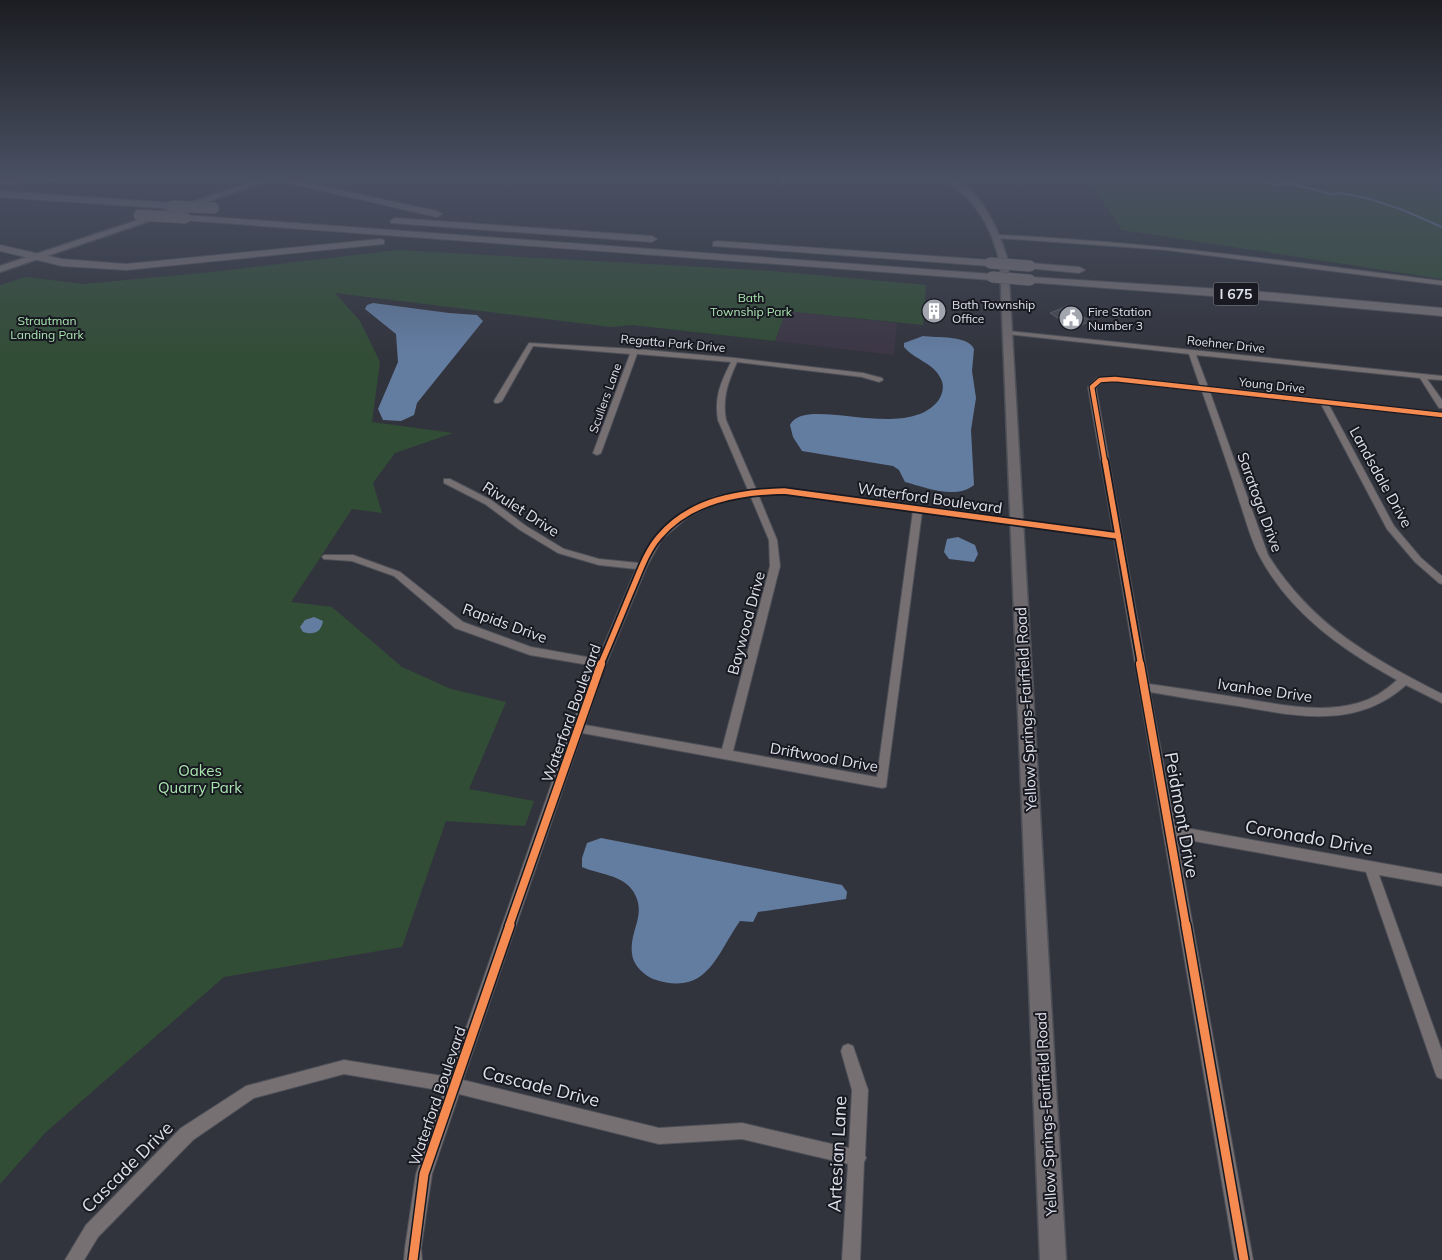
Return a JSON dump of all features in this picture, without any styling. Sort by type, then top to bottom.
[{"type":"highway","name":"I 675","points":[[458,238],[992,278],[1252,295],[1442,312]]},
{"type":"highway","points":[[639,238],[666,240]]},
{"type":"highway","points":[[0,248],[30,259],[97,266],[143,266],[405,241],[696,255]]},
{"type":"highway","points":[[705,243],[1090,270]]},
{"type":"main road","points":[[0,269],[93,238]]},
{"type":"main road","name":"Yellow Springs-Fairfield Road","points":[[999,238],[1004,263],[1018,522],[1053,1260]]},
{"type":"street","points":[[1023,238],[1089,240],[1164,247],[1442,283]]},
{"type":"street","name":"Roehner Drive","points":[[1008,333],[1442,378]]},
{"type":"street","name":"Regatta Park Drive","points":[[498,401],[531,344],[735,360],[863,376],[879,380]]},
{"type":"street","name":"Scullers Lane","points":[[597,453],[635,351]]},
{"type":"street","name":"Saratoga Drive","points":[[1192,352],[1263,555],[1275,576],[1291,596],[1321,624],[1359,652],[1442,699]]},
{"type":"street","name":"Baywood Drive","points":[[726,755],[775,566],[773,540],[722,420],[718,405],[720,390],[735,360]]},
{"type":"street","points":[[1422,376],[1442,406]]},
{"type":"street","name":"Young Drive","points":[[1100,380],[1115,379],[1442,414]]},
{"type":"street","name":"Peidmont Drive","points":[[1100,380],[1094,384],[1092,390],[1244,1260]]},
{"type":"street","name":"Landsdale Drive","points":[[1324,402],[1390,527],[1418,560],[1442,581]]},
{"type":"street","name":"Rivulet Drive","points":[[447,481],[488,502],[523,528],[561,551],[599,562],[642,566]]},
{"type":"street","name":"Waterford Boulevard","points":[[413,1260],[413,1248],[424,1174],[454,1085],[601,663],[642,566],[660,537],[685,515],[717,499],[753,492],[784,491],[1118,536]]},
{"type":"street","name":"Driftwood Drive","points":[[577,728],[882,783],[918,509]]},
{"type":"street","name":"Rapids Drive","points":[[327,557],[353,558],[396,574],[458,625],[530,651],[601,663]]},
{"type":"street","name":"Ivanhoe Drive","points":[[1144,687],[1291,710],[1326,712],[1352,709],[1374,702],[1386,696],[1405,679]]},
{"type":"street","name":"Coronado Drive","points":[[1169,831],[1442,880]]},
{"type":"street","points":[[1370,866],[1442,1072]]},
{"type":"street","name":"Artesian Lane","points":[[848,1051],[860,1090],[858,1158],[851,1260]]},
{"type":"street","name":"Cascade Drive","points":[[74,1260],[92,1231],[187,1134],[251,1091],[344,1067],[454,1085],[659,1136],[742,1131],[858,1158]]},
{"type":"shaded area","points":[[786,311],[897,323],[894,355],[775,341]]},
{"type":"green space","points":[[1173,238],[1442,238],[1442,279]]},
{"type":"green space","name":"Oakes Quarry Park","points":[[398,250],[772,271],[926,285],[923,325],[786,311],[775,341],[632,325],[611,327],[335,293],[360,321],[380,362],[372,422],[453,433],[395,453],[373,483],[382,513],[352,509],[291,602],[332,607],[402,667],[451,689],[506,702],[469,789],[534,801],[525,826],[446,821],[402,947],[224,977],[46,1132],[0,1184],[0,285],[26,277],[83,284],[213,272]]},
{"type":"water","points":[[373,303],[477,315],[483,321],[417,403],[414,415],[401,421],[383,420],[378,409],[398,362],[396,334],[365,309],[367,305]]},
{"type":"water","points":[[923,336],[959,339],[971,345],[974,349],[972,371],[976,398],[971,430],[974,485],[958,492],[940,491],[905,482],[899,470],[893,466],[802,451],[793,437],[790,425],[799,417],[815,414],[880,419],[903,418],[922,413],[938,401],[943,388],[938,374],[904,347],[904,343]]},
{"type":"water","points":[[958,537],[975,545],[978,554],[974,562],[949,559],[944,552],[947,539]]},
{"type":"water","points":[[314,617],[323,621],[318,631],[313,633],[303,632],[300,627],[305,620]]},
{"type":"water","points":[[601,838],[842,885],[847,892],[846,899],[758,912],[753,922],[740,921],[716,960],[698,978],[686,983],[671,983],[653,979],[646,975],[634,962],[632,954],[633,937],[639,907],[633,891],[617,878],[582,867],[582,858],[587,843]]},
{"type":"building","name":"Bath Township Office","points":[[926,303],[942,304],[941,320],[926,319]]},
{"type":"building","name":"Fire Station Number 3","points":[[1067,306],[1091,321],[1071,329],[1061,324],[1064,322],[1050,313]]},
{"type":"cycle path","points":[[1244,1260],[1092,387],[1100,380],[1115,379],[1442,415]]},
{"type":"cycle path","points":[[413,1260],[413,1248],[424,1174],[454,1085],[598,671],[642,566],[659,537],[685,515],[717,499],[753,492],[784,491],[1118,536]]},
{"type":"place","name":"Bath Township Office","points":[[934,311]]},
{"type":"place","name":"Fire Station Number 3","points":[[1071,318]]},
{"type":"park label","name":"Bath Township Park","points":[[751,304]]},
{"type":"park label","name":"Strautman Landing Park","points":[[47,327]]}]
